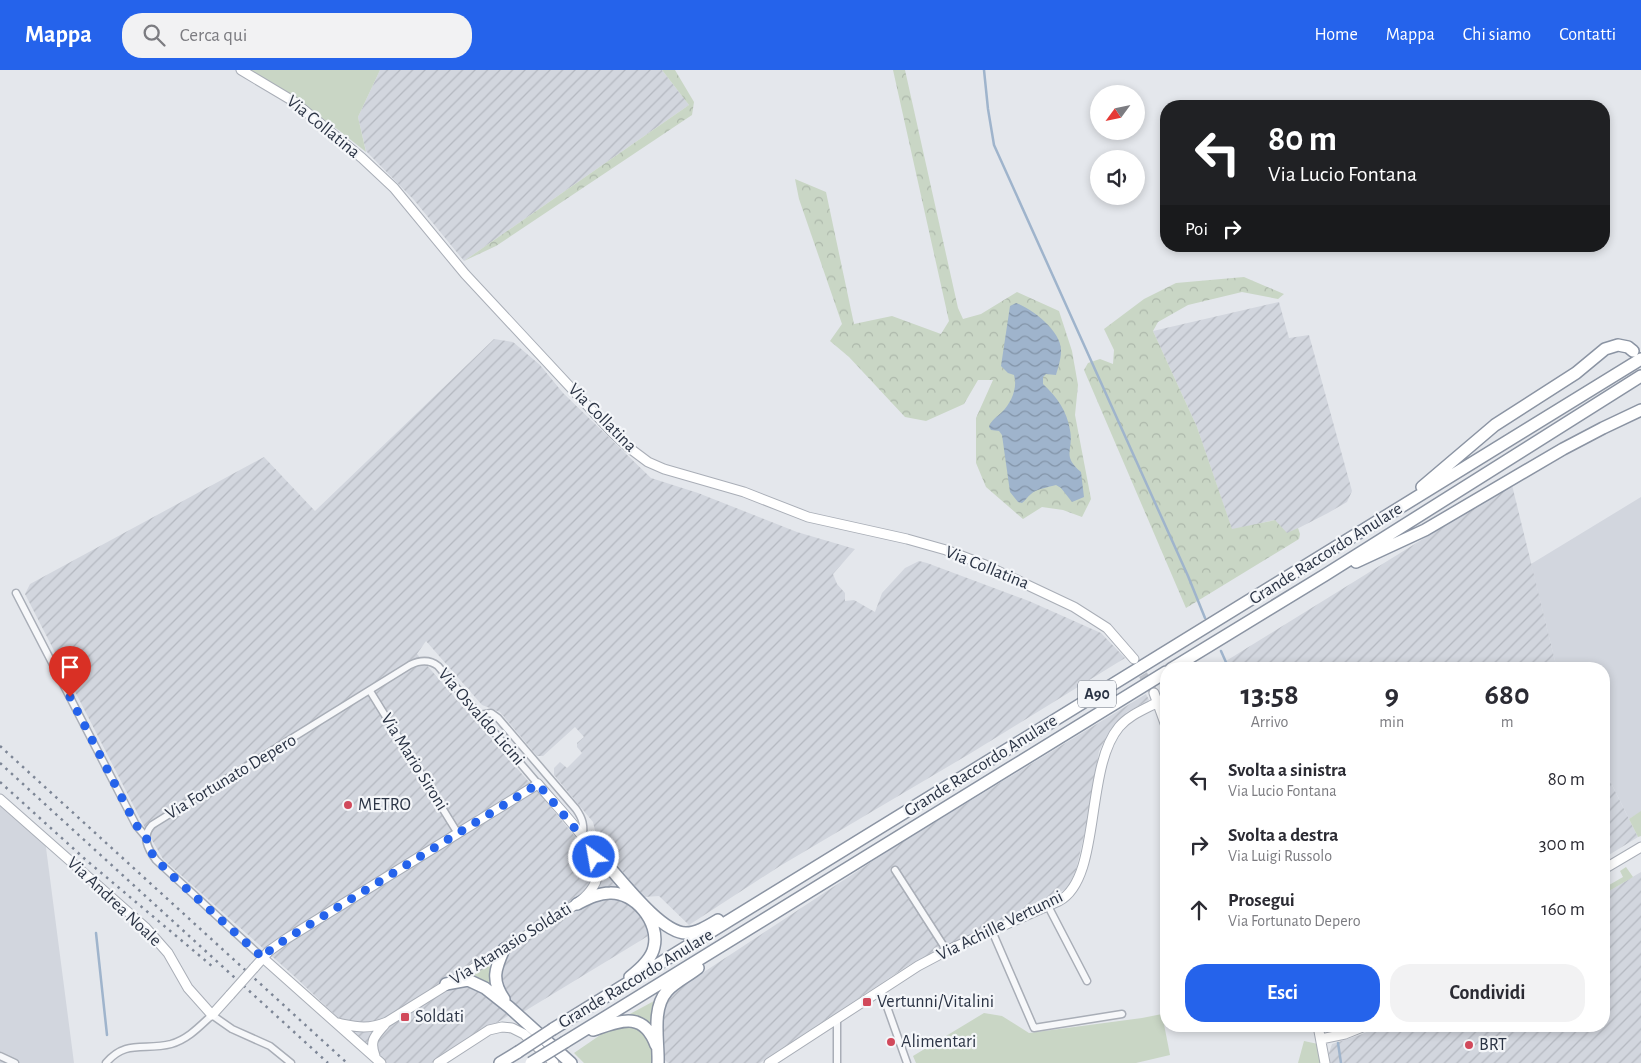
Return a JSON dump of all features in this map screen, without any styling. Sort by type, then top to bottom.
[{"type":"highway","points":[[1390,514],[1495,425],[1576,373],[1604,349],[1618,345],[1628,347],[1637,355]]},
{"type":"highway","name":"Grande Raccordo Anulare","points":[[500,1063],[1390,514],[1637,355]]},
{"type":"highway","name":"Grande Raccordo Anulare","points":[[1182,662],[1325,575],[1641,376]]},
{"type":"highway","points":[[1325,575],[1425,530],[1564,449],[1640,411]]},
{"type":"highway","name":"Grande Raccordo Anulare","points":[[531,1063],[1160,676]]},
{"type":"highway","points":[[585,840],[654,917],[678,932],[685,933],[699,930],[722,917],[774,895]]},
{"type":"highway","points":[[576,904],[602,894],[612,893],[625,896],[635,902],[644,912],[650,920],[654,932],[654,944],[651,955],[622,985],[599,1002]]},
{"type":"highway","points":[[658,1063],[658,1013],[665,993],[743,933]]},
{"type":"highway","points":[[504,949],[496,968],[495,979],[509,1007]]},
{"type":"highway","points":[[446,984],[464,980],[472,981],[485,988],[571,1063]]},
{"type":"highway","points":[[568,1040],[618,1022],[629,1020],[639,1023],[646,1028],[652,1035],[658,1049]]},
{"type":"street","name":"Via Collatina","points":[[241,70],[293,101],[362,158],[394,188],[483,293],[612,432],[648,462],[664,469],[744,492],[808,517],[907,539],[946,550],[985,565],[1074,607],[1107,628],[1134,658]]},
{"type":"street","points":[[16,593],[136,825],[146,836],[149,850],[161,865],[378,1061]]},
{"type":"street","name":"Via Fortunato Depero","points":[[146,836],[148,830],[159,821],[415,662],[430,661]]},
{"type":"street","name":"Via Osvaldo Licini","points":[[430,661],[438,666],[585,840]]},
{"type":"street","name":"Via Mario Sironi","points":[[370,691],[458,832]]},
{"type":"street","points":[[1154,693],[1160,708]]},
{"type":"street","name":"Via Achille Vertunni","points":[[769,1063],[918,966],[1048,906],[1068,894],[1082,870],[1088,845],[1100,768],[1110,741],[1119,727],[1127,720],[1158,702]]},
{"type":"street","points":[[480,715],[491,714],[498,718],[570,802],[582,819],[585,840]]},
{"type":"street","points":[[106,1063],[113,1055],[123,1049],[166,1044],[185,1038],[212,1015],[269,951],[538,784]]},
{"type":"street","name":"Via Andrea Noale","points":[[0,799],[145,927],[168,953],[188,988],[212,1015],[232,1029],[270,1046],[291,1063]]},
{"type":"street","name":"Via Atanasio Soldati","points":[[337,1022],[362,1028],[373,1028],[387,1022],[576,904],[593,888],[597,877],[597,864],[585,840]]},
{"type":"street","points":[[1610,865],[1641,847]]},
{"type":"street","points":[[895,870],[947,951]]},
{"type":"street","points":[[1048,906],[1087,981]]},
{"type":"street","points":[[992,931],[1034,1028],[1122,1014]]},
{"type":"street","points":[[881,990],[908,1063]]},
{"type":"street","points":[[837,1018],[837,1063]]},
{"type":"street","name":"Via Atanasio Soldati","points":[[378,1061],[372,1048],[372,1041],[387,1022]]},
{"type":"street","points":[[438,1063],[489,1030],[502,1026],[516,1029],[524,1034],[554,1063]]},
{"type":"street","points":[[1319,1032],[1325,1063]]},
{"type":"street","points":[[1321,1039],[1350,1032]]},
{"type":"street","points":[[0,1056],[14,1063]]},
{"type":"shaded area","points":[[380,70],[662,70],[689,105],[464,261],[414,200],[366,151],[358,117]]},
{"type":"shaded area","points":[[1279,302],[1289,338],[1309,335],[1352,491],[1347,502],[1287,534],[1274,520],[1232,530],[1197,427],[1153,331]]},
{"type":"shaded area","points":[[494,339],[513,342],[540,365],[563,393],[651,478],[698,493],[797,532],[855,549],[833,574],[837,584],[845,593],[845,601],[854,600],[875,612],[882,593],[905,568],[919,561],[1029,601],[1101,633],[1125,658],[971,753],[780,866],[689,925],[659,896],[644,897],[598,843],[593,822],[554,775],[554,768],[560,762],[567,768],[582,753],[577,747],[577,743],[584,737],[575,727],[543,756],[537,756],[500,712],[482,705],[426,641],[417,654],[588,852],[645,922],[648,936],[525,1011],[508,1016],[431,1063],[386,1063],[293,975],[163,859],[145,828],[25,594],[30,584],[264,457],[315,511]]},
{"type":"shaded area","points":[[1512,485],[1555,662],[1224,662]]},
{"type":"shaded area","points":[[1641,497],[1641,812],[1629,819],[1610,781],[1610,662],[1555,662],[1531,564]]},
{"type":"shaded area","points":[[1146,694],[1149,700],[1127,712],[1111,729],[1099,751],[1090,810],[1076,870],[1068,888],[909,965],[760,1063],[668,1063],[665,1060],[663,1010],[672,993],[891,849]]},
{"type":"shaded area","points":[[1610,781],[1638,837],[1610,854]]},
{"type":"shaded area","points":[[0,799],[45,840],[74,1063],[0,1063]]},
{"type":"shaded area","points":[[1641,872],[1641,1063],[1330,1063],[1329,1053],[1332,1044],[1366,1032],[1610,1032],[1610,890]]},
{"type":"green space","points":[[248,70],[380,70],[358,117],[366,152],[292,96]]},
{"type":"green space","points":[[662,70],[675,70],[694,102],[692,115],[496,246],[464,261],[689,105]]},
{"type":"green space","points":[[893,70],[905,70],[958,308],[963,319],[981,314],[1017,292],[1059,311],[1072,351],[1078,385],[1075,415],[1091,499],[1082,517],[1063,510],[1042,507],[1023,519],[986,487],[976,463],[976,418],[993,380],[978,380],[964,404],[926,421],[905,417],[849,357],[830,341],[842,324],[799,199],[795,179],[826,192],[854,324],[892,316],[941,334],[949,321]]},
{"type":"green space","points":[[1244,277],[1284,294],[1278,299],[1242,292],[1188,305],[1158,322],[1153,331],[1197,427],[1232,529],[1275,520],[1287,533],[1298,528],[1300,534],[1299,539],[1186,608],[1084,370],[1088,363],[1100,359],[1113,364],[1114,350],[1104,329],[1144,299],[1176,283]]},
{"type":"green space","points":[[1641,811],[1641,836],[1638,837],[1629,819]]},
{"type":"green space","points":[[1626,867],[1633,877],[1610,890],[1610,885],[1623,877],[1620,871]]},
{"type":"green space","points":[[495,961],[494,989],[472,975]]},
{"type":"green space","points":[[654,1001],[651,1014],[652,1026],[628,1015]]},
{"type":"green space","points":[[984,1013],[1002,1016],[1029,1033],[1160,1014],[1160,1032],[1166,1032],[1170,1055],[1136,1063],[916,1063],[913,1056]]},
{"type":"green space","points":[[633,1026],[643,1033],[649,1041],[653,1063],[584,1063],[574,1053],[612,1027]]},
{"type":"green space","points":[[1304,1041],[1318,1044],[1321,1063],[1298,1063]]},
{"type":"water","points":[[1016,303],[1030,310],[1045,322],[1057,336],[1060,344],[1061,351],[1056,375],[1046,374],[1043,377],[1043,384],[1057,399],[1069,423],[1071,437],[1070,457],[1071,461],[1081,472],[1084,497],[1072,502],[1061,488],[1056,485],[1036,491],[1022,503],[1018,502],[1010,492],[1002,435],[999,431],[991,430],[989,427],[1013,395],[1014,375],[1008,373],[1001,366],[1010,306]]},
{"type":"waterway","points":[[984,70],[994,145],[1188,576],[1205,618]]},
{"type":"waterway","points":[[1221,651],[1226,662]]},
{"type":"waterway","points":[[96,933],[107,1035]]},
{"type":"waterway","points":[[1338,1043],[1341,1063]]},
{"type":"tunnel","points":[[1136,663],[1154,693]]},
{"type":"railway","points":[[0,746],[347,1063]]},
{"type":"railway","points":[[0,763],[328,1063]]},
{"type":"railway","points":[[0,782],[86,860],[213,967]]},
{"type":"place","name":"METRO","points":[[348,805]]},
{"type":"place","name":"Vertunni/Vitalini","points":[[867,1002]]},
{"type":"place","name":"Soldati","points":[[405,1017]]},
{"type":"place","name":"Alimentari","points":[[891,1042]]},
{"type":"place","name":"BRT","points":[[1469,1045]]},
{"type":"route","points":[[70,697],[136,825],[146,836],[146,843],[154,856],[166,870],[263,958],[269,951],[286,939],[538,784],[588,844],[594,857]]}]
